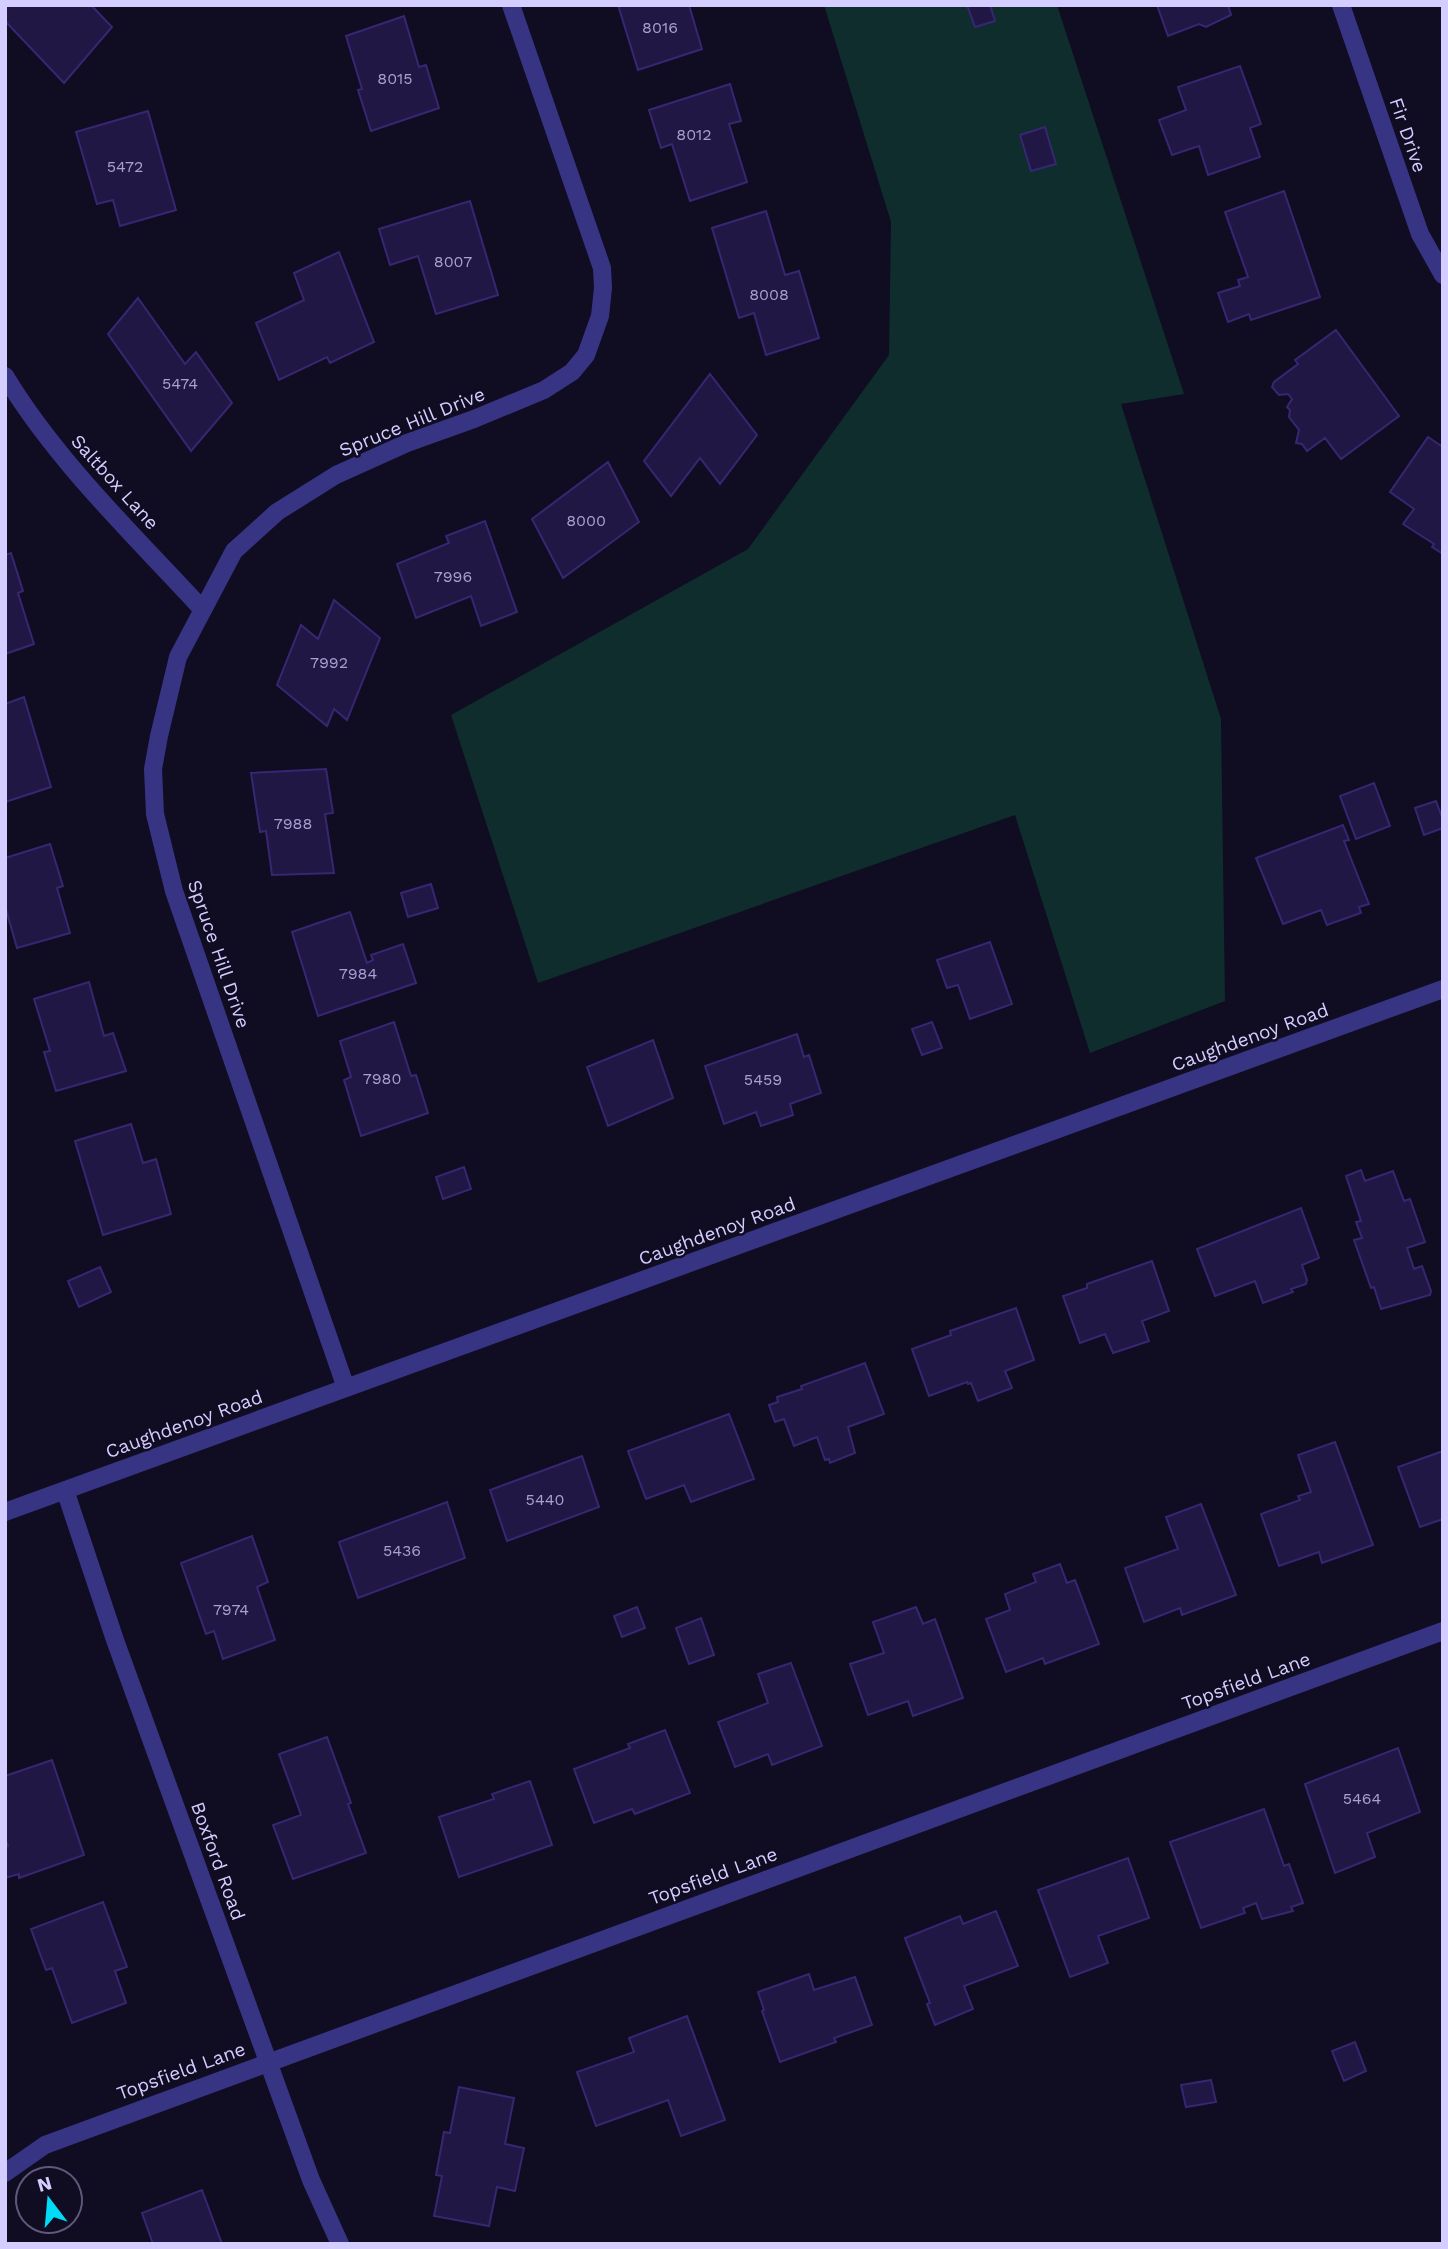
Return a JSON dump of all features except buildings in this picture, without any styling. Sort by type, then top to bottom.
[{"type":"street","name":"Spruce Hill Drive","points":[[346,1388],[174,891],[155,814],[153,769],[178,657],[234,551],[277,512],[336,475],[384,453],[544,390],[572,372],[586,355],[600,316],[602,268],[512,5]]},
{"type":"street","name":"Fir Drive","points":[[1341,5],[1420,234],[1443,275]]},
{"type":"street","name":"Saltbox Lane","points":[[5,376],[28,414],[55,448],[202,609]]},
{"type":"street","name":"Caughdenoy Road","points":[[5,1511],[1443,989]]},
{"type":"street","name":"Boxford Road","points":[[65,1490],[114,1640],[311,2180],[340,2244]]},
{"type":"street","name":"Topsfield Lane","points":[[5,2173],[45,2145],[268,2061],[1443,1632]]},
{"type":"green space","points":[[824,5],[1057,5],[1184,394],[1121,404],[1221,719],[1225,1001],[1090,1053],[1015,815],[538,983],[451,715],[748,549],[889,355],[891,222]]}]
